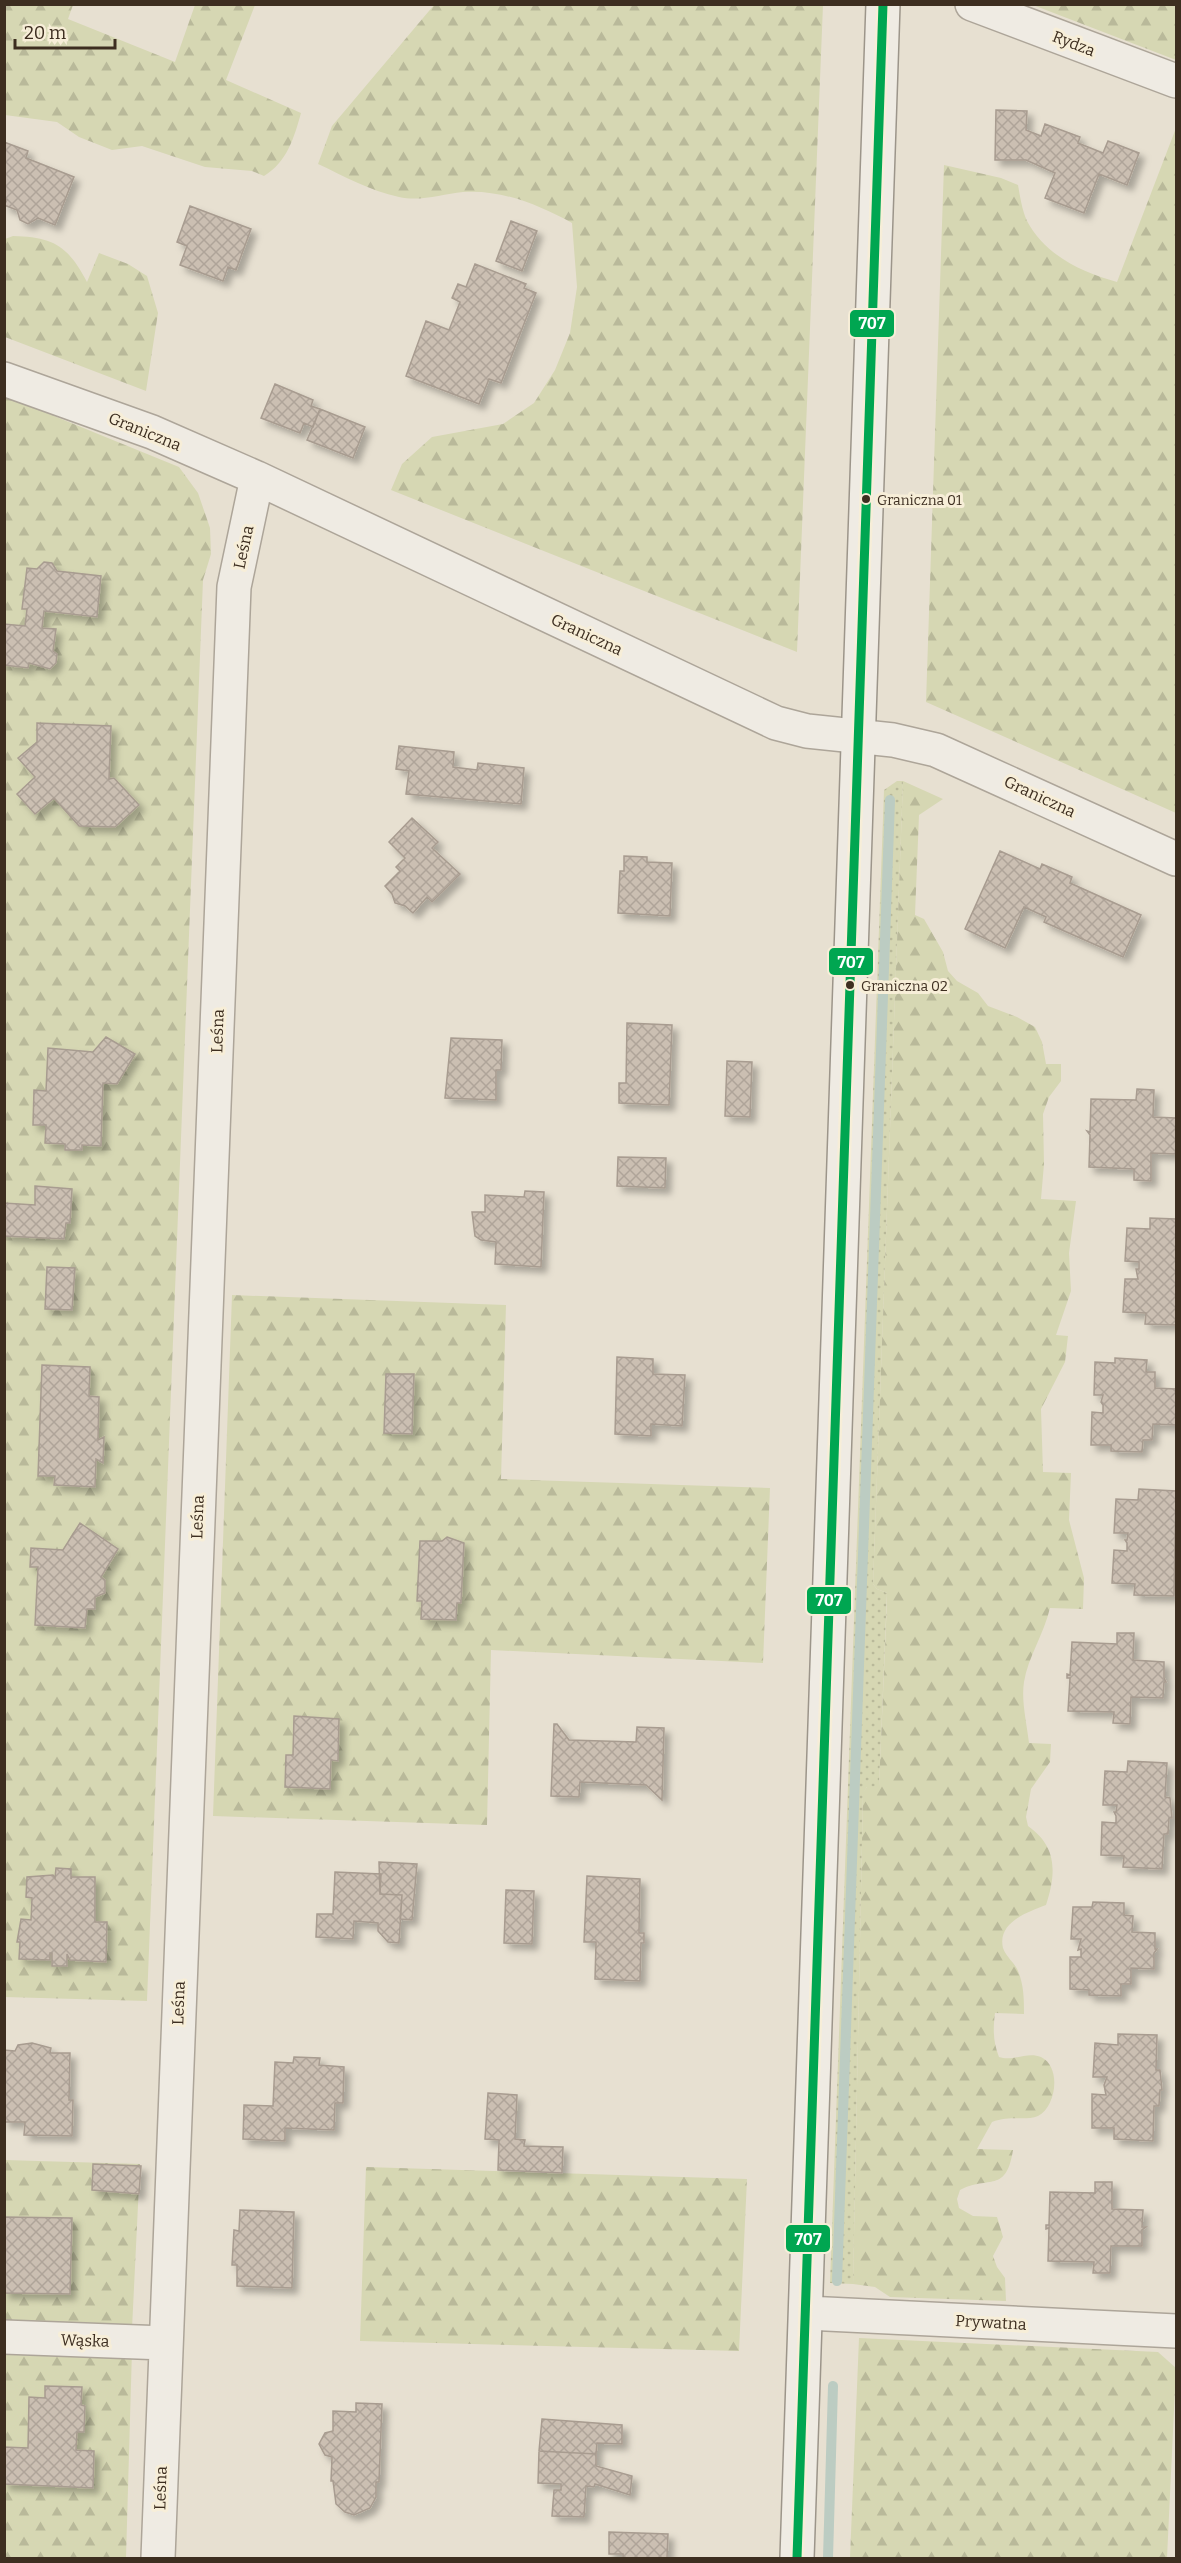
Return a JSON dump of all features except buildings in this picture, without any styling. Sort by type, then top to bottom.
[{"type":"street","points":[[796,2559],[883,4]]},
{"type":"street","name":"Rydza","points":[[972,4],[1176,81]]},
{"type":"street","name":"Graniczna","points":[[4,379],[152,432],[257,478],[777,723],[807,731],[893,740],[936,750],[1176,859]]},
{"type":"street","name":"Leśna","points":[[158,2559],[234,587],[257,478]]},
{"type":"street","name":"Prywatna","points":[[806,2313],[1176,2331]]},
{"type":"street","name":"Wąska","points":[[4,2337],[165,2343]]},
{"type":"green space","points":[[5,4],[73,5],[68,19],[175,62],[195,5],[255,5],[226,80],[301,113],[296,131],[284,157],[264,176],[252,171],[205,167],[142,146],[112,150],[79,137],[57,122],[5,115]]},
{"type":"green space","points":[[434,5],[823,5],[797,652],[391,490],[402,464],[432,437],[503,424],[534,403],[555,370],[570,333],[577,287],[572,223],[546,210],[491,193],[463,192],[423,198],[399,197],[367,187],[318,164],[332,126]]},
{"type":"green space","points":[[1033,5],[1176,5],[1176,60]]},
{"type":"green space","points":[[1176,128],[1176,813],[926,702],[944,165],[1001,178],[1018,185],[1027,221],[1054,253],[1090,273],[1117,282]]},
{"type":"green space","points":[[13,236],[39,239],[58,246],[73,260],[87,282],[99,253],[128,264],[147,276],[158,313],[146,391],[5,337],[5,239]]},
{"type":"green space","points":[[5,396],[179,467],[198,493],[210,528],[211,554],[203,580],[147,2001],[5,1997]]},
{"type":"green space","points":[[897,781],[903,781],[873,1584],[877,1589],[887,1593],[879,1787],[867,1787],[863,1793],[853,2284],[830,2283],[884,790]]},
{"type":"green space","points":[[903,781],[943,799],[919,815],[915,915],[924,919],[943,952],[948,971],[957,981],[978,993],[988,1006],[1035,1027],[1042,1042],[1046,1064],[1061,1064],[1061,1081],[1049,1097],[1043,1114],[1044,1164],[1041,1199],[1076,1201],[1069,1253],[1071,1291],[1056,1335],[1068,1336],[1065,1362],[1041,1409],[1043,1472],[1071,1473],[1069,1520],[1084,1578],[1083,1609],[1050,1608],[1024,1682],[1024,1705],[1029,1743],[1051,1744],[1050,1762],[1031,1789],[1026,1817],[1028,1826],[1038,1834],[1050,1852],[1053,1872],[1046,1905],[1016,1919],[1009,1925],[1002,1939],[1004,1951],[1020,1976],[1024,2014],[995,2013],[994,2025],[999,2057],[1036,2055],[1041,2057],[1052,2069],[1054,2087],[1049,2104],[1038,2116],[992,2122],[977,2149],[1013,2150],[1006,2173],[995,2181],[960,2190],[957,2199],[959,2208],[973,2216],[997,2217],[1003,2237],[993,2256],[1005,2278],[1006,2301],[890,2297],[875,2287],[853,2284],[863,1792],[867,1787],[879,1786],[887,1601],[887,1593],[877,1589],[873,1584]]},
{"type":"green space","points":[[232,1295],[506,1305],[501,1479],[770,1488],[763,1663],[491,1650],[487,1825],[213,1816]]},
{"type":"green space","points":[[5,2160],[140,2164],[132,2329],[5,2325]]},
{"type":"green space","points":[[366,2167],[747,2179],[739,2351],[360,2341]]},
{"type":"green space","points":[[859,2338],[1158,2352],[1176,2368],[1167,2558],[850,2558]]},
{"type":"green space","points":[[5,2345],[132,2350],[126,2558],[5,2558]]},
{"type":"waterway","points":[[837,2281],[890,800]]},
{"type":"waterway","points":[[828,2558],[833,2386]]},
{"type":"transit line","name":"707","points":[[797,2558],[883,4]]},
{"type":"place","name":"Graniczna 01","points":[[866,499]]},
{"type":"place","name":"Graniczna 02","points":[[850,985]]}]
